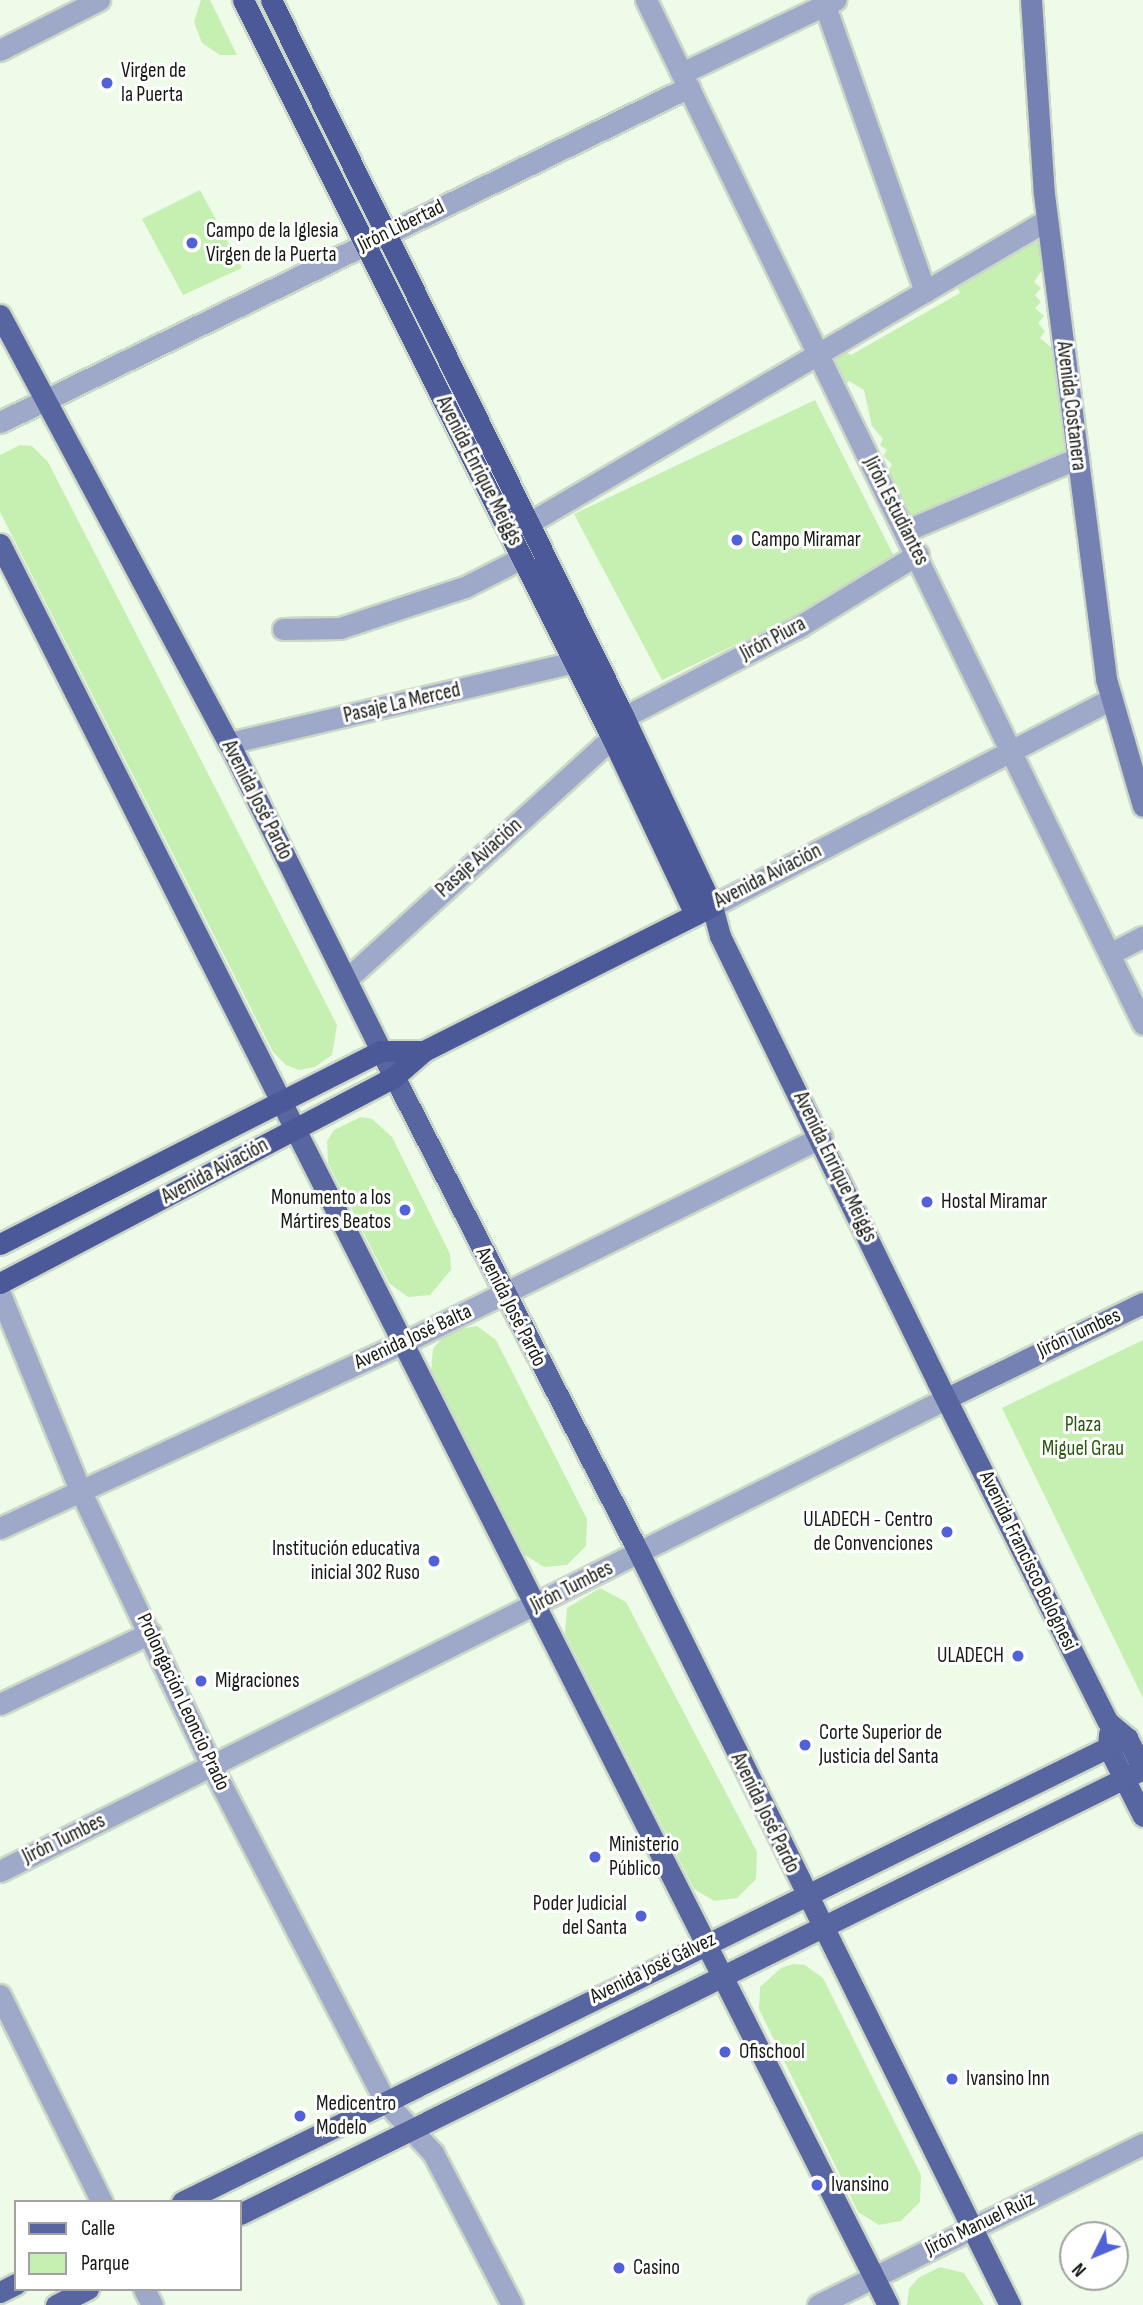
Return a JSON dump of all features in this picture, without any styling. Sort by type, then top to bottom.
[{"type":"highway","name":"Avenida Enrique Meiggs","points":[[243,0],[612,738],[704,910]]},
{"type":"highway","name":"Avenida Enrique Meiggs","points":[[271,0],[624,717],[704,910]]},
{"type":"highway","name":"Avenida Aviación","points":[[0,1283],[394,1077],[424,1051],[704,910]]},
{"type":"highway","name":"Avenida Aviación","points":[[0,1244],[381,1051],[424,1051]]},
{"type":"main road","name":"Avenida Costanera","points":[[1031,0],[1047,220],[1078,458],[1112,699],[1143,806]]},
{"type":"main road","name":"Avenida José Pardo","points":[[0,315],[229,743],[394,1077],[639,1553],[804,1893],[1010,2305]]},
{"type":"main road","points":[[0,544],[284,1100],[888,2305]]},
{"type":"main road","name":"Avenida Enrique Meiggs","points":[[704,910],[720,936],[821,1137],[947,1398]]},
{"type":"main road","name":"Jirón Tumbes","points":[[947,1398],[1143,1303]]},
{"type":"main road","name":"Avenida Francisco Bolognesi","points":[[947,1398],[1109,1725],[1126,1741],[1138,1771],[1143,1816]]},
{"type":"main road","name":"Avenida José Gálvez","points":[[186,2200],[804,1893],[1126,1741]]},
{"type":"main road","name":"Avenida José Gálvez","points":[[242,2213],[1138,1771]]},
{"type":"main road","points":[[55,2305],[84,2291]]},
{"type":"street","points":[[0,50],[99,0]]},
{"type":"street","name":"Jirón Estudiantes","points":[[646,0],[818,358],[918,554],[1143,1024]]},
{"type":"street","points":[[828,1],[925,292]]},
{"type":"street","name":"Jirón Libertad","points":[[0,422],[46,397],[386,233],[686,80],[828,1]]},
{"type":"street","points":[[529,523],[656,445],[818,358],[1047,220]]},
{"type":"street","points":[[905,531],[1078,458]]},
{"type":"street","name":"Jirón Piura","points":[[624,717],[800,626],[918,554]]},
{"type":"street","points":[[284,629],[340,628],[465,587],[522,558]]},
{"type":"street","name":"Pasaje La Merced","points":[[229,743],[574,662]]},
{"type":"street","name":"Avenida Aviación","points":[[704,910],[1112,699]]},
{"type":"street","name":"Pasaje Aviación","points":[[347,979],[612,738]]},
{"type":"street","points":[[1111,953],[1143,937]]},
{"type":"street","name":"Avenida José Balta","points":[[0,1528],[79,1488],[405,1342],[821,1137]]},
{"type":"street","name":"Prolongación Leoncio Prado","points":[[0,1294],[79,1488],[212,1767],[385,2101],[414,2128],[433,2153],[512,2305]]},
{"type":"street","name":"Jirón Tumbes","points":[[0,1871],[947,1398]]},
{"type":"street","points":[[0,1704],[150,1633]]},
{"type":"street","points":[[0,1995],[101,2200]]},
{"type":"street","name":"Jirón Manuel Ruiz","points":[[818,2305],[1143,2144]]},
{"type":"green space","points":[[201,0],[210,0],[237,55],[220,55],[202,43],[194,22]]},
{"type":"green space","name":"Campo de la Iglesia Virgen de la Puerta","points":[[200,190],[242,268],[183,295],[142,219]]},
{"type":"green space","points":[[1034,240],[1045,246],[1048,261],[1034,282],[1041,288],[1035,295],[1041,302],[1035,308],[1044,316],[1038,323],[1045,331],[1040,338],[1060,355],[1070,448],[1066,457],[905,521],[883,481],[892,464],[883,456],[887,450],[880,445],[883,439],[872,426],[864,390],[849,381],[841,389],[829,358],[839,349],[851,355],[960,293],[957,286]]},
{"type":"green space","name":"Campo Miramar","points":[[815,400],[899,566],[662,680],[574,514]]},
{"type":"green space","points":[[20,445],[32,446],[48,462],[337,1025],[332,1055],[315,1067],[299,1070],[286,1065],[273,1052],[0,512],[0,455]]},
{"type":"green space","points":[[361,1117],[372,1119],[392,1137],[450,1254],[451,1270],[430,1295],[408,1297],[389,1283],[328,1163],[327,1141],[334,1130]]},
{"type":"green space","points":[[477,1326],[496,1340],[587,1519],[586,1546],[567,1565],[544,1567],[525,1555],[431,1371],[433,1349],[441,1339],[453,1330]]},
{"type":"green space","name":"Plaza Miguel Grau","points":[[1143,1340],[1143,1698],[1002,1408]]},
{"type":"green space","points":[[600,1588],[626,1602],[757,1852],[756,1879],[737,1898],[714,1901],[694,1889],[565,1634],[567,1608]]},
{"type":"green space","points":[[793,1964],[805,1965],[823,1978],[921,2175],[920,2202],[901,2221],[879,2225],[858,2212],[759,2009],[760,1987],[781,1968]]},
{"type":"green space","points":[[940,2267],[964,2273],[984,2305],[907,2305],[909,2289],[918,2278]]},
{"type":"place","name":"Virgen de la Puerta","points":[[107,83]]},
{"type":"place","name":"Campo de la Iglesia Virgen de la Puerta","points":[[192,243]]},
{"type":"place","name":"Campo Miramar","points":[[737,540]]},
{"type":"place","name":"Hostal Miramar","points":[[927,1202]]},
{"type":"place","name":"Monumento a los Mártires Beatos","points":[[405,1210]]},
{"type":"place","name":"ULADECH - Centro de Convenciones","points":[[947,1532]]},
{"type":"place","name":"Institución educativa inicial 302 Ruso","points":[[434,1561]]},
{"type":"place","name":"ULADECH","points":[[1018,1656]]},
{"type":"place","name":"Migraciones","points":[[201,1681]]},
{"type":"place","name":"Corte Superior de Justicia del Santa","points":[[805,1745]]},
{"type":"place","name":"Ministerio Público","points":[[595,1857]]},
{"type":"place","name":"Poder Judicial del Santa","points":[[641,1916]]},
{"type":"place","name":"Ofischool","points":[[725,2052]]},
{"type":"place","name":"Ivansino Inn","points":[[952,2079]]},
{"type":"place","name":"Medicentro Modelo","points":[[300,2116]]},
{"type":"place","name":"Ivansino","points":[[817,2185]]},
{"type":"place","name":"Casino","points":[[619,2268]]}]
